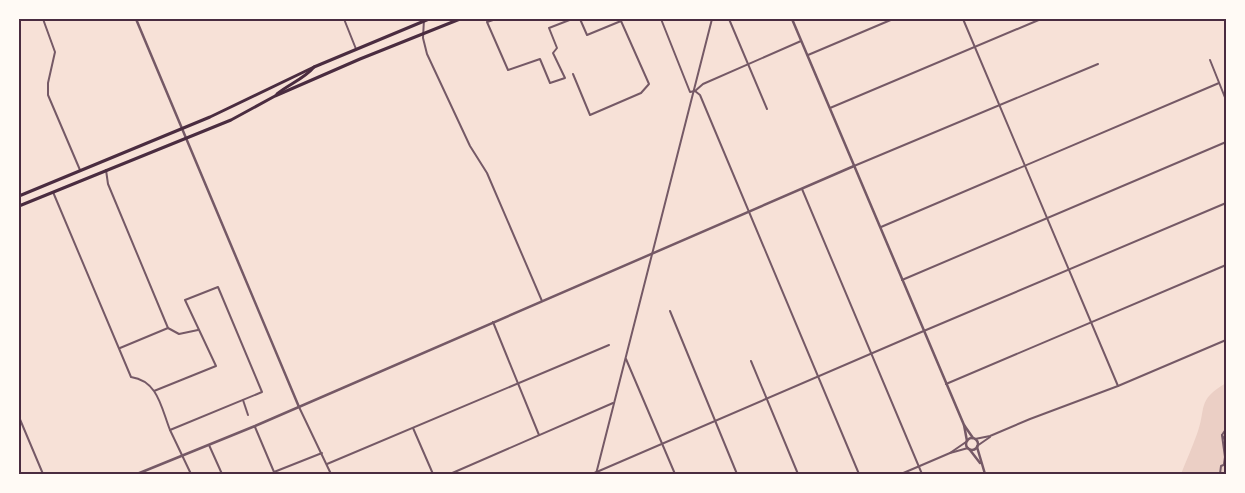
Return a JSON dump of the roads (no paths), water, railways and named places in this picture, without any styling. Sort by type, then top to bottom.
[{"type":"main road","points":[[19,196],[182,128],[314,66],[429,19]]},
{"type":"main road","points":[[19,206],[231,120],[275,96],[460,19]]},
{"type":"main road","points":[[275,96],[286,86],[308,75],[314,66]]},
{"type":"street","points":[[43,19],[55,52],[48,83],[48,95],[80,170]]},
{"type":"street","points":[[136,19],[299,407],[331,474]]},
{"type":"street","points":[[344,19],[356,49]]},
{"type":"street","points":[[496,19],[487,22],[508,70],[540,58],[550,84],[565,78],[553,53],[557,48],[549,28],[572,19]]},
{"type":"street","points":[[573,74],[590,115],[641,93],[649,84],[621,21],[587,35],[580,19]]},
{"type":"street","points":[[661,19],[690,92],[695,91],[703,84],[801,41]]},
{"type":"street","points":[[596,473],[712,19]]},
{"type":"street","points":[[729,19],[767,109]]},
{"type":"street","points":[[792,19],[946,384],[964,425],[977,446],[984,474]]},
{"type":"street","points":[[807,55],[894,19]]},
{"type":"street","points":[[963,19],[1118,386]]},
{"type":"street","points":[[830,108],[1041,19]]},
{"type":"street","points":[[424,20],[423,33],[427,54],[470,146],[487,173],[542,301]]},
{"type":"street","points":[[1210,60],[1226,100]]},
{"type":"street","points":[[137,474],[255,426],[854,166],[1098,64]]},
{"type":"street","points":[[880,227],[1219,83]]},
{"type":"street","points":[[695,91],[700,95],[859,474]]},
{"type":"street","points":[[902,280],[1226,142]]},
{"type":"street","points":[[106,170],[109,186],[168,328],[179,334],[198,330]]},
{"type":"street","points":[[802,189],[922,474]]},
{"type":"street","points":[[53,192],[131,377],[144,379],[154,390],[191,474]]},
{"type":"street","points":[[592,474],[1226,203]]},
{"type":"street","points":[[946,384],[1226,265]]},
{"type":"street","points":[[154,390],[216,366],[185,300],[218,287],[262,392],[170,430]]},
{"type":"street","points":[[670,311],[714,422],[737,474]]},
{"type":"street","points":[[493,322],[539,435]]},
{"type":"street","points":[[120,348],[168,328]]},
{"type":"street","points":[[901,474],[950,453],[966,442],[990,436],[1118,386],[1226,340]]},
{"type":"street","points":[[327,464],[609,345]]},
{"type":"street","points":[[626,359],[675,474]]},
{"type":"street","points":[[751,361],[798,474]]},
{"type":"street","points":[[243,400],[248,415]]},
{"type":"street","points":[[450,474],[613,403]]},
{"type":"street","points":[[19,417],[43,474]]},
{"type":"street","points":[[964,425],[966,442],[969,449],[980,462]]},
{"type":"street","points":[[255,426],[274,472],[322,453]]},
{"type":"street","points":[[414,428],[433,474]]},
{"type":"street","points":[[1220,474],[1221,466],[1225,464],[1222,435],[1226,429]]},
{"type":"street","points":[[1222,435],[1226,442]]},
{"type":"street","points":[[950,453],[977,446],[990,436]]},
{"type":"street","points":[[209,445],[222,474]]}]
